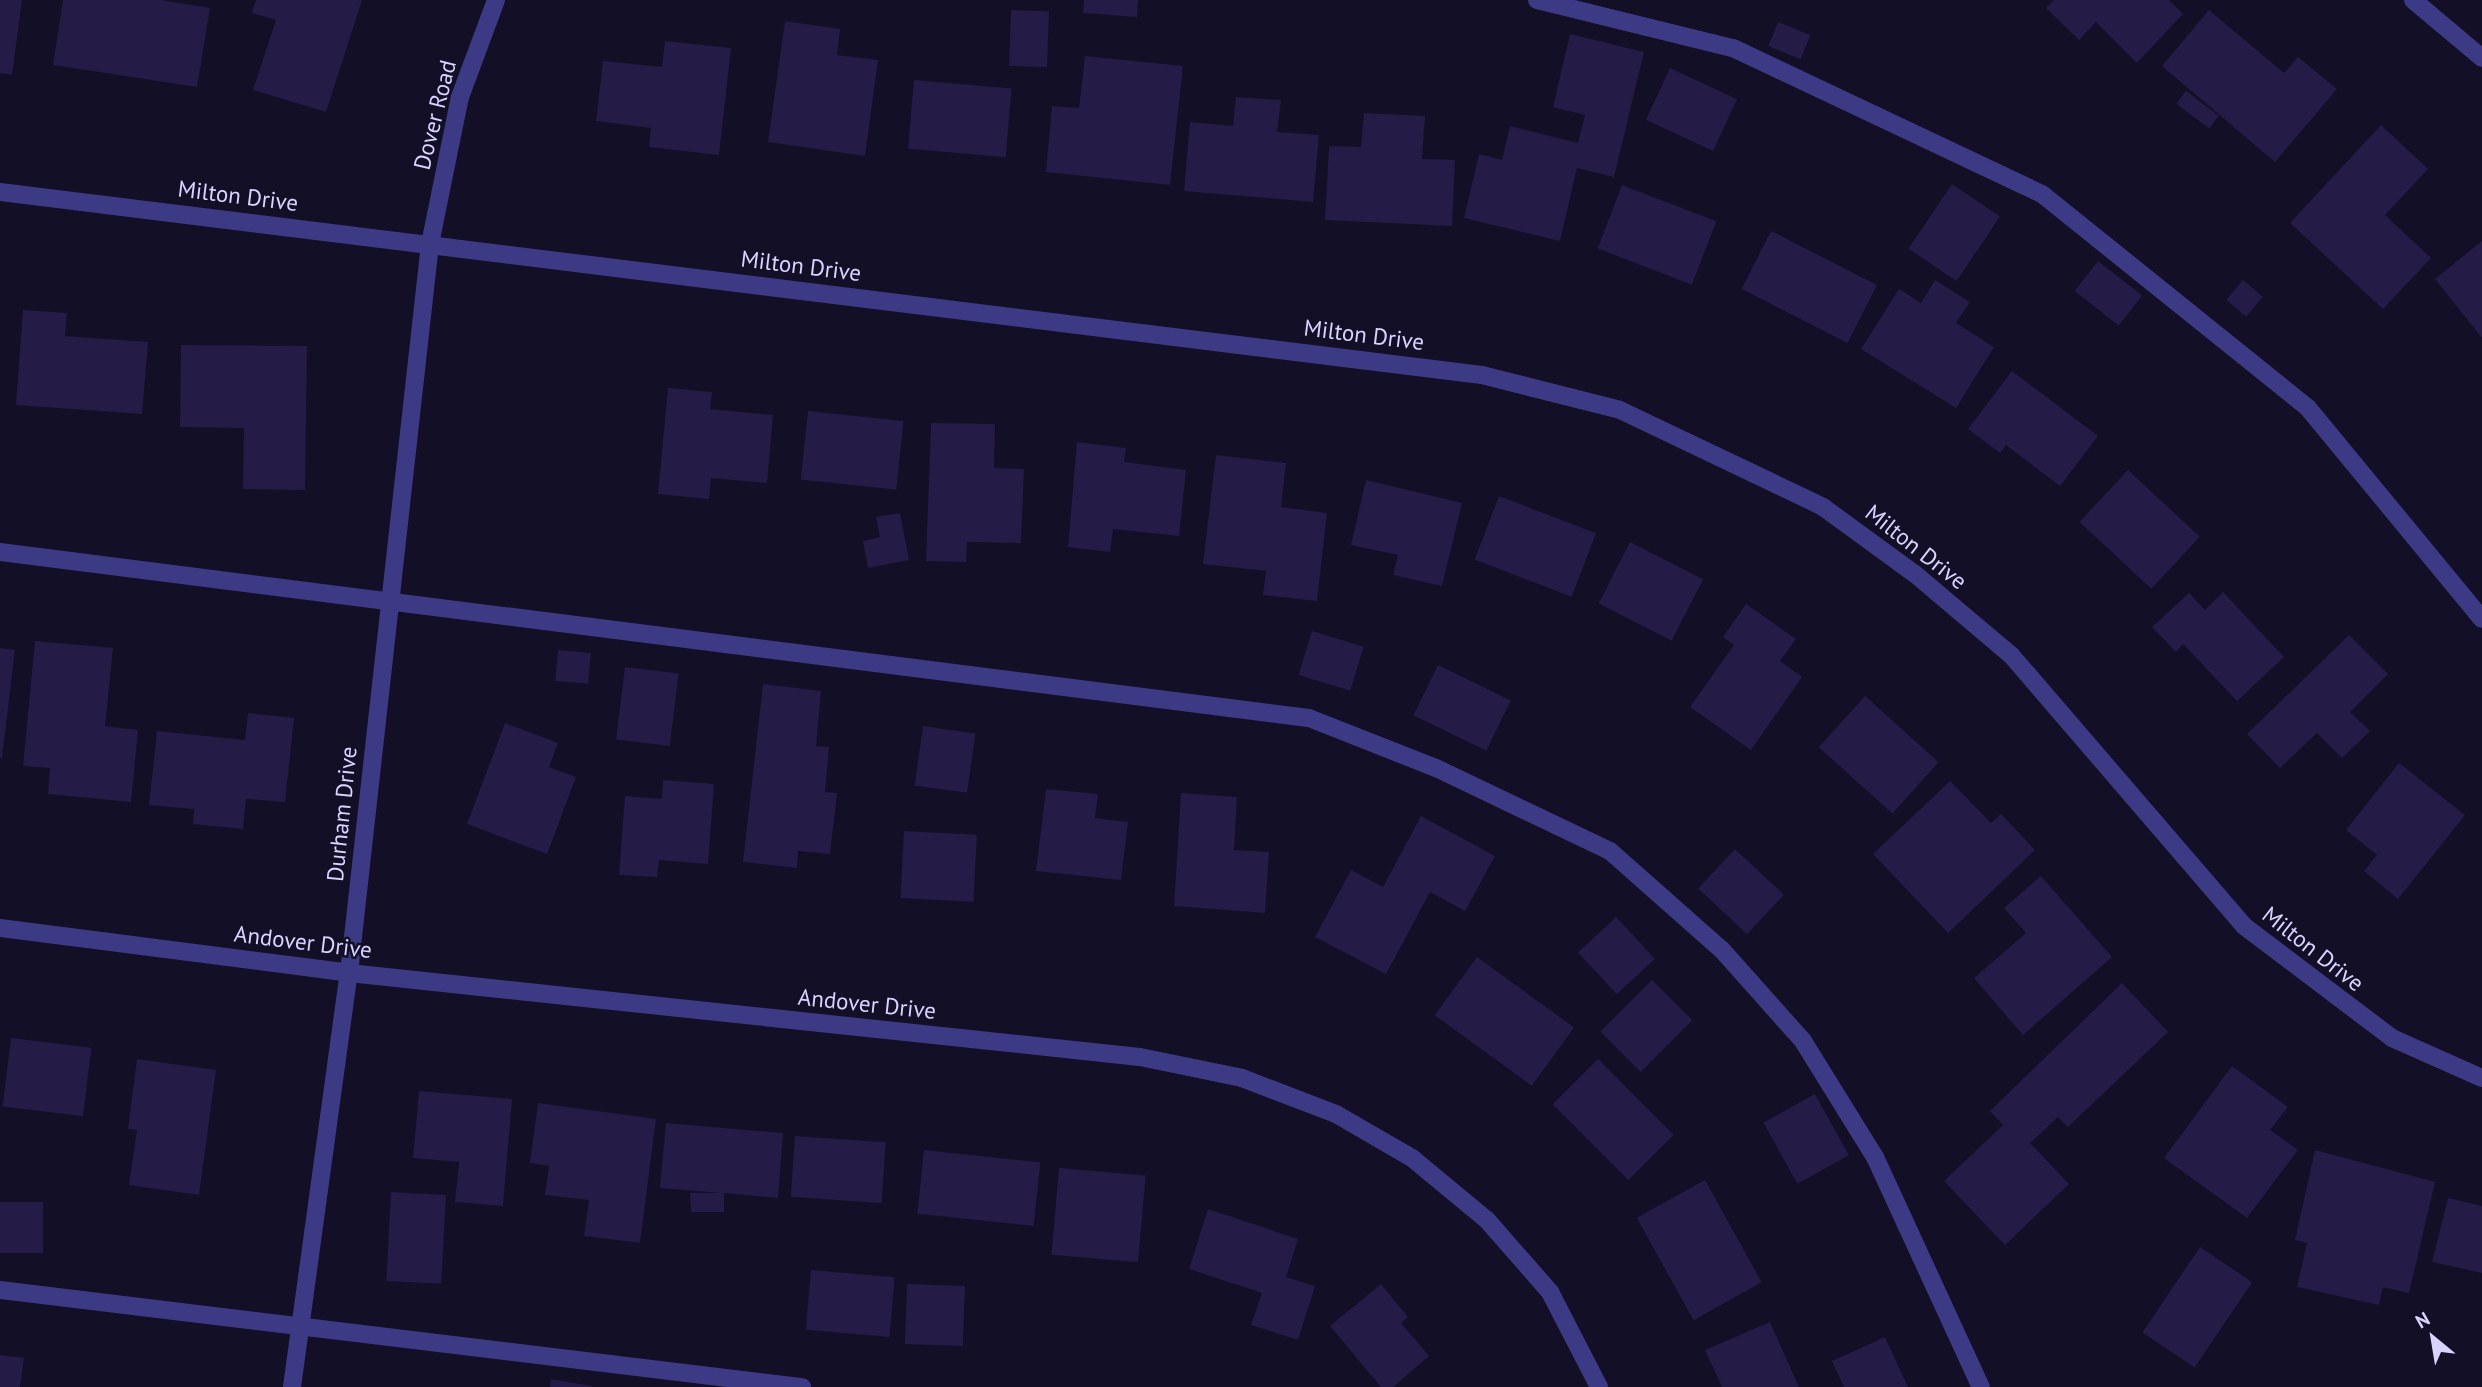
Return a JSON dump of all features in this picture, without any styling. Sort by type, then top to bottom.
[{"type":"street","name":"Dover Road","points":[[430,244],[460,97],[496,0]]},
{"type":"street","points":[[1537,0],[1733,48],[2042,194],[2308,408],[2482,619]]},
{"type":"street","points":[[2413,0],[2482,58]]},
{"type":"street","name":"Milton Drive","points":[[0,192],[1482,375],[1620,410],[1824,508],[1915,574],[2011,655],[2244,926],[2392,1038],[2482,1078]]},
{"type":"street","name":"Durham Drive","points":[[292,1387],[349,973],[430,244]]},
{"type":"street","points":[[0,552],[1309,718],[1436,768],[1610,851],[1722,950],[1803,1041],[1875,1157],[1981,1387]]},
{"type":"street","name":"Andover Drive","points":[[0,928],[349,973],[1140,1057],[1242,1078],[1336,1114],[1412,1158],[1487,1220],[1550,1292],[1599,1387]]},
{"type":"street","points":[[0,1290],[300,1329],[802,1387]]},
{"type":"building","points":[[0,0],[22,0],[12,75],[0,73]]},
{"type":"building","points":[[63,0],[161,0],[210,8],[197,87],[53,65]]},
{"type":"building","points":[[256,0],[362,0],[326,112],[253,90],[276,20],[252,13]]},
{"type":"building","points":[[1084,0],[1138,0],[1137,17],[1083,13]]},
{"type":"building","points":[[2054,0],[2169,0],[2183,14],[2137,63],[2096,22],[2079,40],[2046,8]]},
{"type":"building","points":[[1011,10],[1049,11],[1047,67],[1009,66]]},
{"type":"building","points":[[2209,10],[2284,73],[2298,57],[2337,89],[2275,162],[2162,66]]},
{"type":"building","points":[[785,21],[840,29],[837,55],[878,60],[865,156],[768,142]]},
{"type":"building","points":[[1778,22],[1810,35],[1801,59],[1768,46]]},
{"type":"building","points":[[1570,34],[1644,52],[1614,177],[1577,168],[1560,241],[1464,218],[1479,154],[1502,160],[1510,126],[1578,143],[1585,115],[1553,107]]},
{"type":"building","points":[[665,41],[731,48],[719,155],[649,147],[651,128],[596,121],[603,61],[662,67]]},
{"type":"building","points":[[1085,56],[1183,66],[1170,185],[1046,172],[1052,106],[1079,108]]},
{"type":"building","points":[[1670,68],[1737,99],[1713,151],[1646,120]]},
{"type":"building","points":[[914,80],[1012,89],[1006,157],[908,149]]},
{"type":"building","points":[[2186,91],[2219,116],[2209,128],[2176,104]]},
{"type":"building","points":[[1236,97],[1281,100],[1277,132],[1319,135],[1313,202],[1184,191],[1190,122],[1233,126]]},
{"type":"building","points":[[1364,113],[1425,116],[1422,159],[1455,160],[1452,226],[1325,220],[1329,146],[1361,147]]},
{"type":"building","points":[[2381,125],[2428,169],[2385,215],[2431,258],[2383,309],[2290,223]]},
{"type":"building","points":[[1952,184],[2000,216],[1956,281],[1908,249]]},
{"type":"building","points":[[1622,185],[1716,221],[1692,285],[1598,248]]},
{"type":"building","points":[[1771,231],[1877,285],[1848,343],[1741,289]]},
{"type":"building","points":[[2482,241],[2482,338],[2435,279]]},
{"type":"building","points":[[2098,261],[2142,295],[2119,325],[2075,291]]},
{"type":"building","points":[[1935,280],[1970,302],[1956,323],[1994,347],[1956,408],[1861,349],[1899,289],[1921,303]]},
{"type":"building","points":[[2243,280],[2263,297],[2246,317],[2226,300]]},
{"type":"building","points":[[23,310],[67,313],[65,336],[148,342],[142,414],[16,405]]},
{"type":"building","points":[[181,345],[307,346],[305,490],[243,489],[244,428],[180,427]]},
{"type":"building","points":[[2012,371],[2098,436],[2060,486],[2006,445],[2000,453],[1968,429]]},
{"type":"building","points":[[668,388],[712,392],[710,409],[773,415],[767,483],[711,478],[709,499],[658,494]]},
{"type":"building","points":[[808,411],[903,421],[896,490],[801,480]]},
{"type":"building","points":[[931,423],[995,424],[994,468],[1024,469],[1021,543],[967,542],[966,562],[926,561]]},
{"type":"building","points":[[1077,442],[1126,448],[1124,462],[1186,470],[1179,536],[1113,529],[1110,552],[1068,547]]},
{"type":"building","points":[[1216,455],[1286,463],[1281,507],[1327,513],[1317,601],[1263,595],[1266,571],[1203,564]]},
{"type":"building","points":[[2128,470],[2200,537],[2151,589],[2080,522]]},
{"type":"building","points":[[1366,480],[1462,503],[1442,586],[1393,575],[1398,555],[1351,545]]},
{"type":"building","points":[[1499,496],[1596,533],[1572,597],[1475,559]]},
{"type":"building","points":[[900,513],[909,560],[868,568],[863,541],[880,537],[876,517]]},
{"type":"building","points":[[1630,542],[1703,579],[1672,641],[1599,603]]},
{"type":"building","points":[[2223,592],[2284,657],[2237,701],[2183,644],[2176,652],[2152,627],[2189,593],[2205,610]]},
{"type":"building","points":[[1746,604],[1796,639],[1780,661],[1802,677],[1751,750],[1690,707],[1734,645],[1723,637]]},
{"type":"building","points":[[1312,631],[1364,647],[1350,691],[1299,675]]},
{"type":"building","points":[[2349,635],[2388,674],[2350,712],[2370,731],[2342,758],[2317,733],[2280,768],[2247,734]]},
{"type":"building","points":[[35,641],[113,648],[105,726],[138,730],[131,802],[48,794],[50,768],[23,766]]},
{"type":"building","points":[[0,648],[15,650],[2,758],[0,758]]},
{"type":"building","points":[[558,650],[591,653],[588,684],[555,681]]},
{"type":"building","points":[[1438,665],[1511,701],[1486,751],[1413,715]]},
{"type":"building","points":[[625,667],[679,674],[670,746],[616,739]]},
{"type":"building","points":[[763,684],[821,691],[816,746],[829,747],[825,792],[837,793],[830,854],[798,851],[797,868],[743,862]]},
{"type":"building","points":[[1865,696],[1939,762],[1892,814],[1819,747]]},
{"type":"building","points":[[248,713],[294,718],[285,802],[246,799],[243,829],[193,824],[194,809],[149,805],[157,731],[245,740]]},
{"type":"building","points":[[505,723],[558,743],[549,767],[576,777],[547,854],[467,824]]},
{"type":"building","points":[[923,726],[975,733],[967,793],[915,785]]},
{"type":"building","points":[[2399,763],[2465,815],[2398,899],[2364,871],[2377,855],[2346,830]]},
{"type":"building","points":[[663,780],[714,784],[708,864],[659,860],[657,877],[619,875],[625,796],[662,799]]},
{"type":"building","points":[[1950,781],[1991,823],[2001,814],[2035,850],[1948,933],[1873,854]]},
{"type":"building","points":[[1046,789],[1098,794],[1095,818],[1128,822],[1121,880],[1036,871]]},
{"type":"building","points":[[1181,793],[1237,797],[1234,850],[1269,852],[1265,913],[1174,906]]},
{"type":"building","points":[[1421,816],[1495,856],[1465,911],[1430,892],[1386,974],[1315,937],[1351,870],[1383,887]]},
{"type":"building","points":[[904,831],[977,835],[973,902],[900,898]]},
{"type":"building","points":[[1735,849],[1784,895],[1747,934],[1698,888]]},
{"type":"building","points":[[2041,876],[2112,957],[2023,1035],[1974,978],[2026,933],[2004,908]]},
{"type":"building","points":[[1616,917],[1655,959],[1617,994],[1578,952]]},
{"type":"building","points":[[1477,957],[1574,1028],[1532,1086],[1435,1015]]},
{"type":"building","points":[[1652,980],[1692,1020],[1641,1072],[1600,1032]]},
{"type":"building","points":[[2122,983],[2168,1032],[2068,1127],[2058,1117],[2030,1143],[2069,1184],[2005,1245],[1944,1181],[2003,1125],[1990,1111]]},
{"type":"building","points":[[11,1038],[91,1048],[83,1116],[3,1106]]},
{"type":"building","points":[[137,1059],[216,1070],[199,1195],[129,1185],[137,1130],[128,1129]]},
{"type":"building","points":[[1598,1059],[1674,1135],[1628,1180],[1553,1104]]},
{"type":"building","points":[[2232,1066],[2288,1107],[2270,1130],[2298,1150],[2247,1218],[2164,1158]]},
{"type":"building","points":[[419,1091],[512,1099],[503,1206],[455,1202],[459,1162],[413,1158]]},
{"type":"building","points":[[1815,1094],[1849,1155],[1797,1184],[1763,1123]]},
{"type":"building","points":[[538,1103],[656,1119],[640,1243],[584,1236],[589,1200],[545,1195],[549,1166],[530,1163]]},
{"type":"building","points":[[666,1123],[783,1133],[778,1198],[724,1193],[724,1212],[691,1212],[690,1193],[720,1193],[660,1188]]},
{"type":"building","points":[[795,1136],[886,1142],[882,1203],[791,1197]]},
{"type":"building","points":[[924,1150],[1040,1162],[1034,1226],[917,1214]]},
{"type":"building","points":[[2315,1150],[2435,1182],[2409,1293],[2383,1287],[2379,1305],[2297,1287],[2307,1243],[2295,1240]]},
{"type":"building","points":[[1059,1168],[1146,1176],[1138,1262],[1051,1255]]},
{"type":"building","points":[[1705,1180],[1762,1282],[1694,1320],[1637,1218]]},
{"type":"building","points":[[391,1192],[446,1195],[441,1284],[386,1281]]},
{"type":"building","points":[[2448,1198],[2482,1206],[2482,1273],[2432,1262]]},
{"type":"building","points":[[0,1202],[43,1202],[43,1253],[0,1253]]},
{"type":"building","points":[[1208,1209],[1298,1239],[1286,1277],[1315,1286],[1298,1340],[1251,1325],[1262,1293],[1189,1269]]},
{"type":"building","points":[[2200,1247],[2252,1282],[2195,1368],[2142,1332]]},
{"type":"building","points":[[811,1270],[895,1277],[889,1337],[806,1330]]},
{"type":"building","points":[[907,1284],[965,1286],[963,1346],[905,1344]]},
{"type":"building","points":[[1381,1284],[1408,1317],[1401,1323],[1429,1356],[1393,1387],[1381,1387],[1330,1326]]},
{"type":"building","points":[[1770,1322],[1799,1387],[1722,1387],[1705,1350]]},
{"type":"building","points":[[1885,1337],[1908,1387],[1844,1387],[1832,1361]]},
{"type":"building","points":[[0,1355],[24,1358],[20,1387],[0,1387]]},
{"type":"building","points":[[551,1379],[592,1386],[592,1387],[550,1387]]}]
